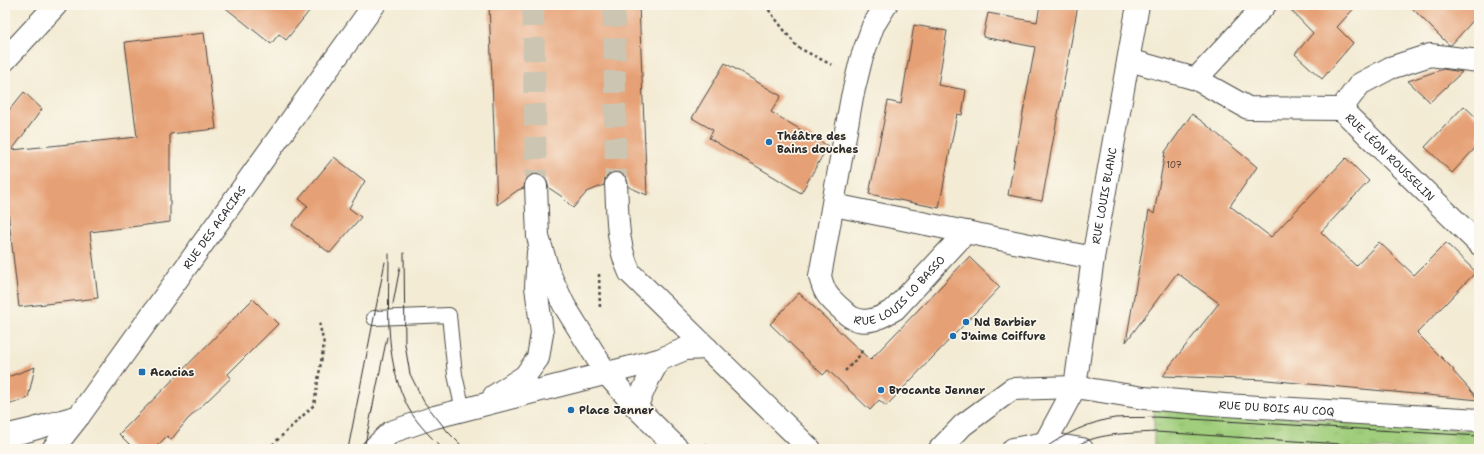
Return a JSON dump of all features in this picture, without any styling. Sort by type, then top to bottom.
[{"type":"main road","points":[[5,60],[56,5]]},
{"type":"main road","name":"RUE DES ACACIAS","points":[[52,449],[79,416],[374,5]]},
{"type":"main road","name":"RUE LOUIS LO BASSO","points":[[886,5],[873,26],[861,60],[852,97],[820,276],[823,288],[828,296],[850,317],[862,321],[881,317],[895,308],[966,232]]},
{"type":"main road","name":"RUE LOUIS BLANC","points":[[1075,387],[1093,258],[1138,5]]},
{"type":"main road","points":[[1196,79],[1265,5]]},
{"type":"main road","points":[[1341,109],[1360,84],[1390,68],[1430,55],[1479,61]]},
{"type":"main road","name":"RUE LÉON ROUSSELIN","points":[[1129,60],[1196,79],[1248,108],[1341,109],[1479,244]]},
{"type":"main road","points":[[616,184],[620,244],[623,259],[630,273],[810,449]]},
{"type":"main road","points":[[470,408],[525,376],[538,358],[542,334],[536,287],[538,237],[536,186]]},
{"type":"main road","points":[[834,204],[1093,258]]},
{"type":"main road","points":[[538,237],[549,273],[564,305],[606,373],[636,407],[678,449]]},
{"type":"main road","points":[[373,449],[391,432],[435,417],[660,360],[685,349],[707,348]]},
{"type":"main road","points":[[636,407],[648,380],[660,360]]},
{"type":"main road","points":[[1045,443],[1075,387]]},
{"type":"main road","name":"RUE DU BOIS AU COQ","points":[[940,449],[963,425],[1012,389],[1075,387],[1144,398],[1210,404],[1479,420]]},
{"type":"main road","points":[[5,436],[79,416]]},
{"type":"main road","points":[[1012,449],[1045,443],[1082,449]]},
{"type":"lane","points":[[374,318],[449,316],[455,375],[470,408]]},
{"type":"path","points":[[765,5],[797,47],[857,78]]},
{"type":"path","points":[[268,449],[314,405],[324,344],[319,322]]},
{"type":"path","points":[[845,371],[861,354]]},
{"type":"green space","points":[[1154,408],[1479,431],[1479,449],[1154,449]]},
{"type":"building","points":[[222,5],[314,5],[286,40],[279,34],[271,44]]},
{"type":"building","points":[[489,5],[639,5],[647,195],[629,187],[626,177],[621,173],[615,172],[609,174],[605,178],[604,185],[587,192],[573,208],[561,196],[549,188],[546,179],[541,175],[535,174],[530,175],[525,180],[524,188],[518,190],[497,205]]},
{"type":"building","points":[[1040,5],[1078,5],[1042,201],[1008,195],[1035,47],[983,37],[988,13],[1037,22]]},
{"type":"building","points":[[1286,5],[1357,5],[1337,27],[1353,43],[1322,79],[1295,54],[1313,33]]},
{"type":"building","points":[[1409,5],[1479,5],[1479,14],[1451,45],[1449,45]]},
{"type":"building","points":[[914,25],[947,31],[938,85],[966,90],[962,115],[957,114],[939,208],[869,194],[888,101],[901,104]]},
{"type":"building","points":[[204,33],[216,129],[170,134],[170,222],[90,232],[98,298],[19,307],[5,185],[5,115],[24,92],[42,109],[12,150],[137,137],[125,42]]},
{"type":"building","name":"Théâtre des Bains douches","points":[[725,63],[781,96],[771,112],[828,146],[801,193],[709,138],[713,130],[692,118]]},
{"type":"building","points":[[1443,69],[1462,72],[1430,102],[1408,81]]},
{"type":"building","points":[[1464,106],[1479,120],[1479,144],[1452,173],[1425,147]]},
{"type":"building","points":[[1192,114],[1257,167],[1230,206],[1271,237],[1346,158],[1369,181],[1321,232],[1356,266],[1379,242],[1414,275],[1446,243],[1476,272],[1417,333],[1454,370],[1453,371],[1479,400],[1267,380],[1163,376],[1219,303],[1177,273],[1126,342],[1149,210],[1154,214],[1165,152]]},
{"type":"building","points":[[334,157],[365,181],[349,208],[361,217],[330,253],[292,225],[308,206],[299,199]]},
{"type":"building","points":[[969,257],[1000,287],[886,406],[879,400],[870,410],[828,370],[823,375],[770,324],[799,293],[870,360]]},
{"type":"building","points":[[253,299],[278,324],[228,374],[231,378],[187,420],[171,440],[167,436],[154,449],[134,449],[119,434]]},
{"type":"building","points":[[35,367],[28,398],[5,406],[5,378]]},
{"type":"tunnel","points":[[533,5],[536,186]]},
{"type":"tunnel","points":[[614,5],[616,184]]},
{"type":"tram line","points":[[404,253],[405,345],[410,374],[424,402],[448,432],[465,449]]},
{"type":"tram line","points":[[389,254],[389,329],[398,384],[412,415],[443,449]]},
{"type":"tram line","points":[[348,449],[385,262]]},
{"type":"tram line","points":[[393,304],[400,267]]},
{"type":"tram line","points":[[364,449],[387,337]]},
{"type":"tram line","points":[[1044,449],[1068,434],[1087,425],[1115,418],[1156,417],[1479,436]]},
{"type":"tram line","points":[[1071,449],[1091,439],[1112,435],[1156,432],[1418,449]]},
{"type":"place","name":"Théâtre des Bains douches","points":[[769,142]]},
{"type":"place","name":"Nd Barbier","points":[[966,322]]},
{"type":"place","name":"J'aime Coiffure","points":[[953,336]]},
{"type":"place","name":"Acacias","points":[[142,372]]},
{"type":"place","name":"Brocante Jenner","points":[[881,390]]},
{"type":"place","name":"Place Jenner","points":[[571,410]]}]
